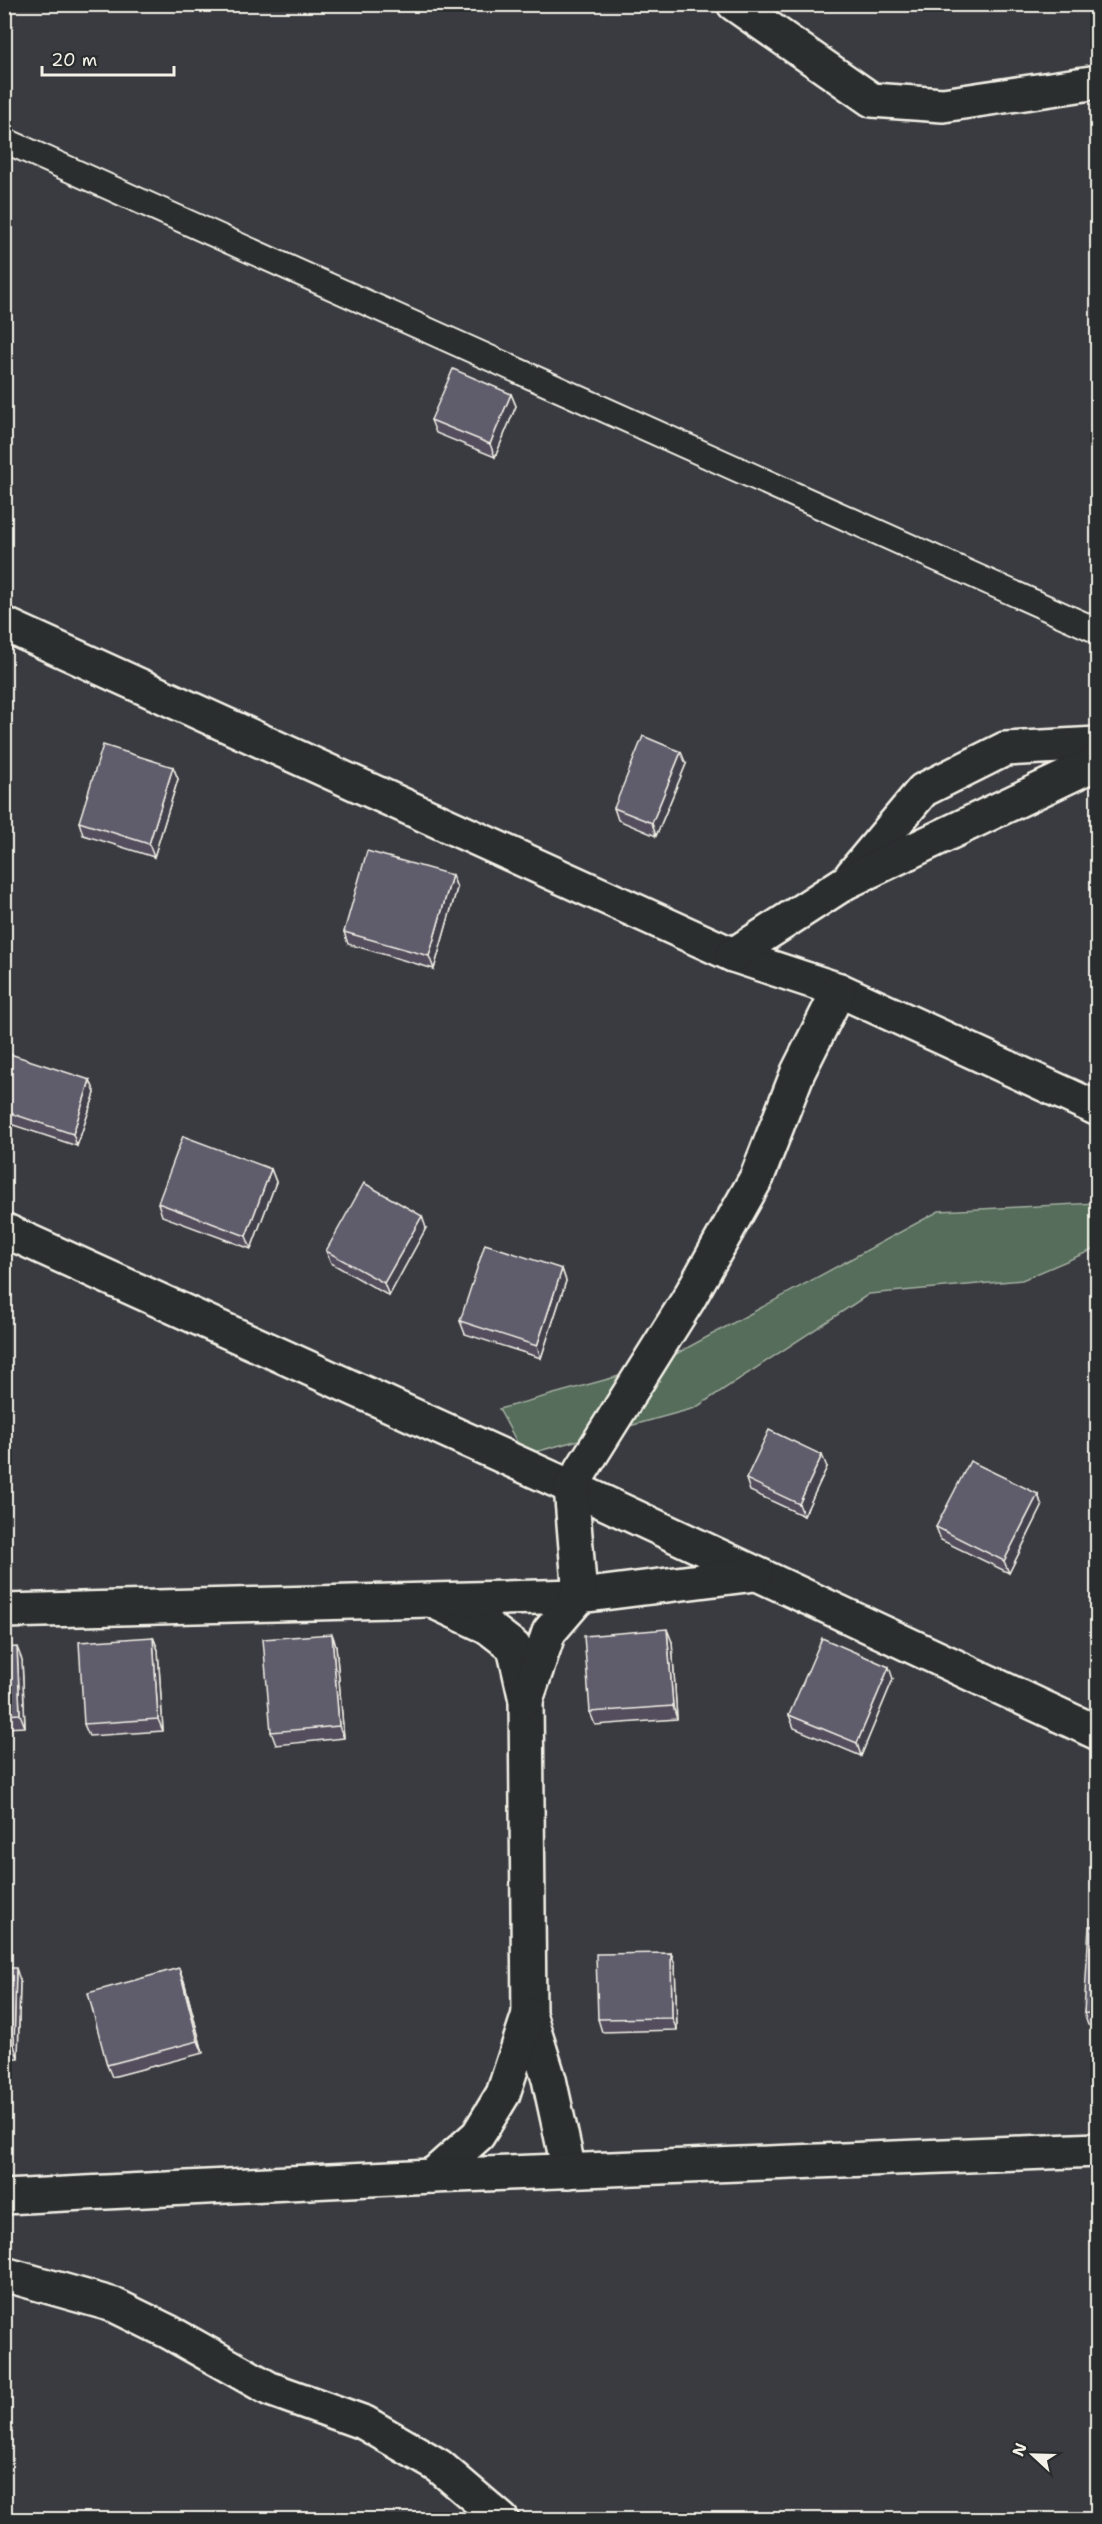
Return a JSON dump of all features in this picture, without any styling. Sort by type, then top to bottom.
[{"type":"street","points":[[734,4],[872,100],[943,105],[1098,82]]},
{"type":"street","points":[[4,624],[733,955],[838,990],[1098,1109]]},
{"type":"street","points":[[846,882],[923,790],[1005,749],[1098,744]]},
{"type":"street","points":[[733,955],[846,882],[1098,762]]},
{"type":"street","points":[[526,1700],[549,1632],[580,1596],[571,1487],[688,1300],[758,1177],[798,1072],[838,990]]},
{"type":"street","points":[[4,1230],[571,1487],[1098,1733]]},
{"type":"street","points":[[4,1611],[580,1596],[755,1574]]},
{"type":"street","points":[[431,1600],[488,1627],[514,1647],[526,1700],[529,2014],[549,2079],[569,2171]]},
{"type":"street","points":[[432,2176],[478,2135],[503,2094],[529,2014]]},
{"type":"street","points":[[4,2197],[432,2176],[1098,2150]]},
{"type":"street","points":[[4,2274],[114,2305],[169,2332],[270,2389],[365,2423],[439,2466],[502,2520]]},
{"type":"lane","points":[[4,140],[1098,631]]},
{"type":"green space","points":[[1097,1203],[1097,1248],[1022,1280],[869,1294],[695,1408],[524,1455],[499,1409],[652,1367],[939,1211]]},
{"type":"building","points":[[453,369],[511,394],[490,444],[431,420]]},
{"type":"building","points":[[643,736],[681,752],[652,823],[614,808]]},
{"type":"building","points":[[103,745],[173,767],[149,844],[79,822]]},
{"type":"building","points":[[367,851],[452,875],[429,956],[344,932]]},
{"type":"building","points":[[10,1054],[90,1080],[73,1134],[4,1111],[4,1071]]},
{"type":"building","points":[[183,1136],[271,1169],[246,1236],[158,1203]]},
{"type":"building","points":[[364,1183],[422,1216],[384,1283],[326,1251]]},
{"type":"building","points":[[485,1244],[562,1269],[537,1346],[460,1321]]},
{"type":"building","points":[[769,1430],[822,1455],[799,1504],[746,1479]]},
{"type":"building","points":[[970,1461],[1038,1494],[1004,1561],[936,1527]]},
{"type":"building","points":[[667,1629],[673,1706],[590,1712],[584,1636]]},
{"type":"building","points":[[332,1634],[339,1726],[271,1732],[263,1639]]},
{"type":"building","points":[[153,1637],[158,1719],[84,1724],[79,1642]]},
{"type":"building","points":[[822,1638],[889,1667],[857,1743],[789,1715]]},
{"type":"building","points":[[17,1647],[20,1714],[4,1715],[4,1648]]},
{"type":"building","points":[[1089,1926],[1098,1926],[1098,2014],[1084,2013]]},
{"type":"building","points":[[671,1953],[672,2018],[598,2019],[596,1954]]},
{"type":"building","points":[[4,1968],[16,1968],[14,2045],[4,2045]]},
{"type":"building","points":[[179,1968],[198,2041],[107,2065],[88,1993]]}]
